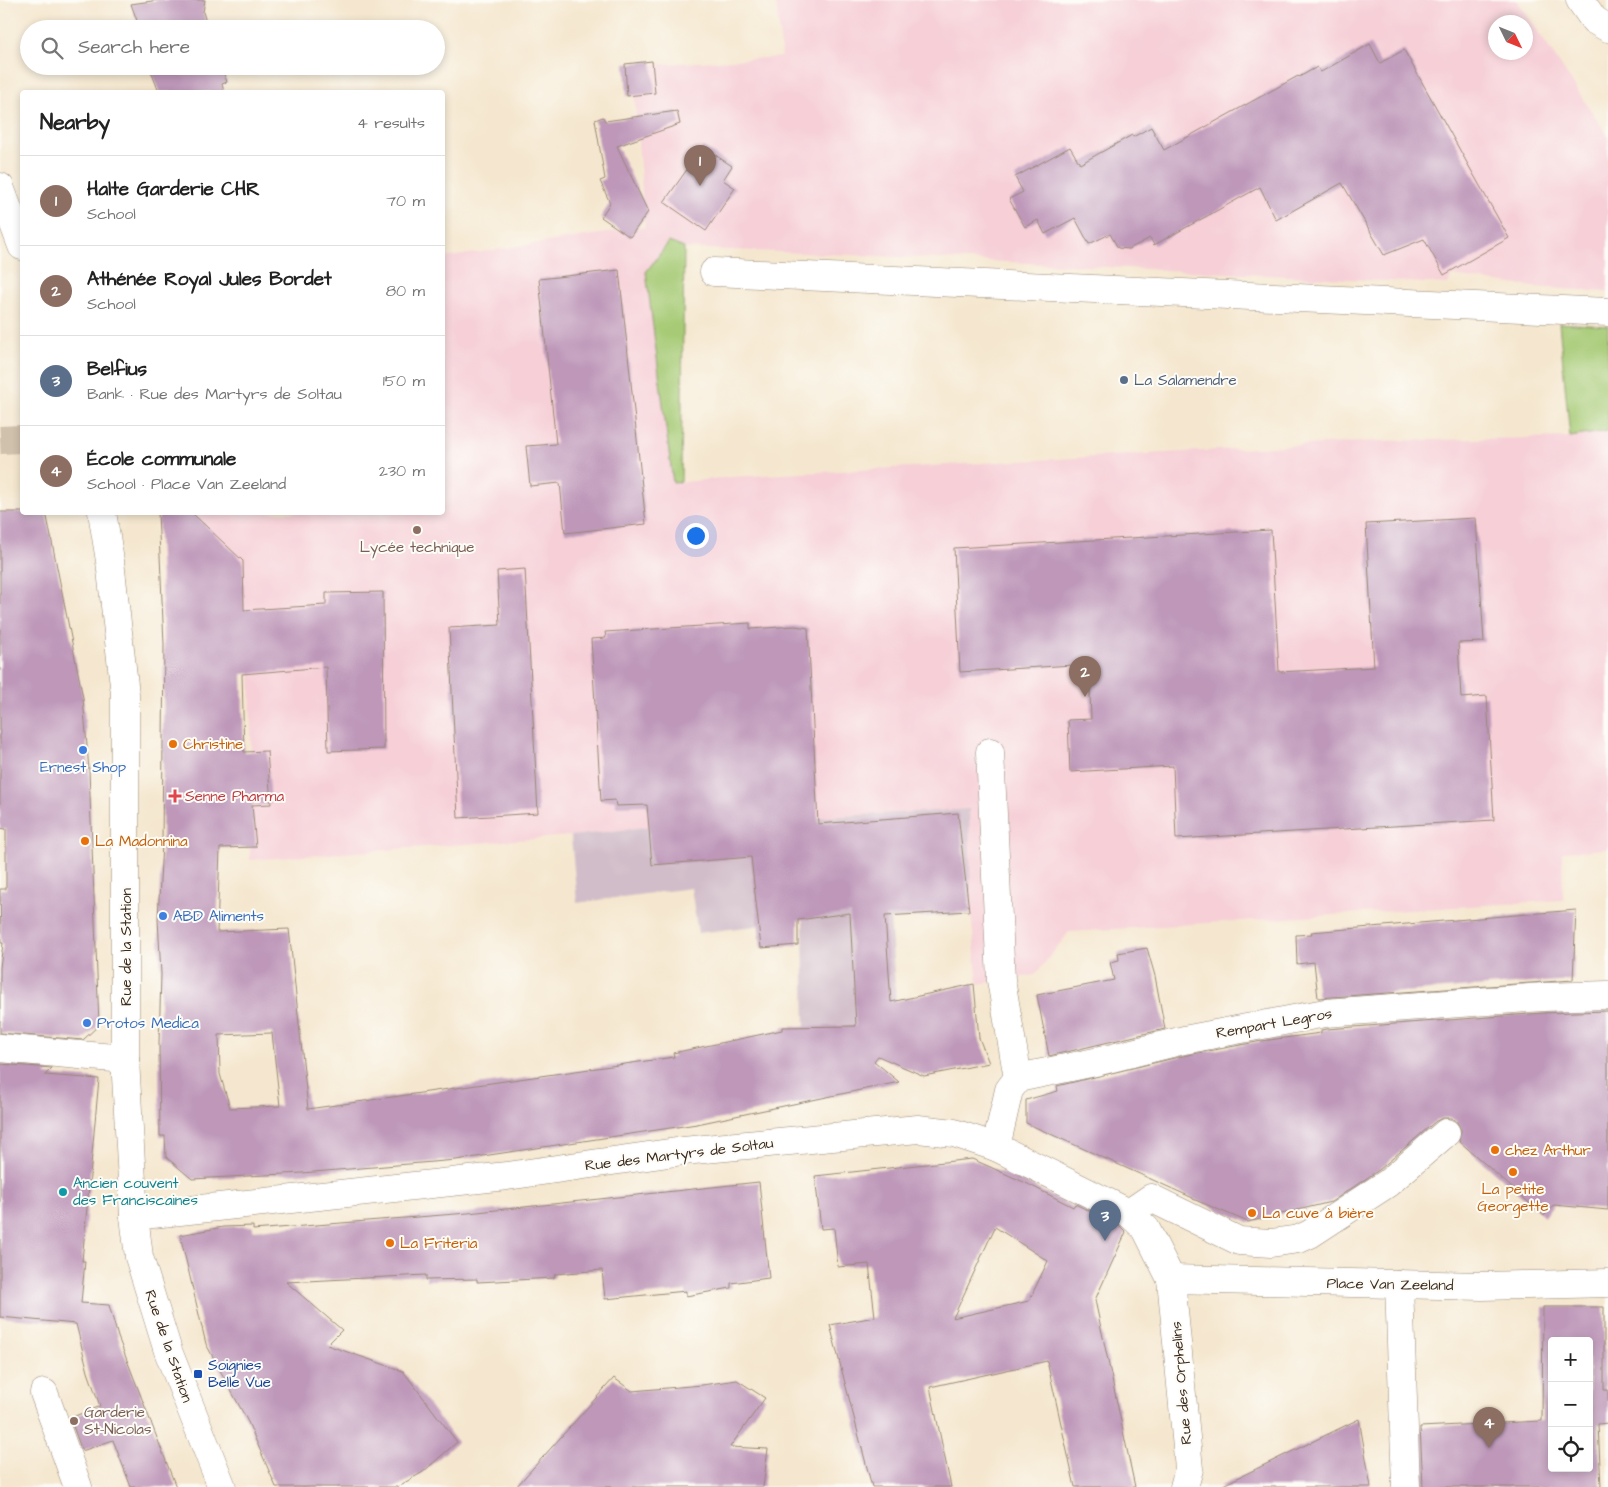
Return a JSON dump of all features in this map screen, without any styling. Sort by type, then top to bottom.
[{"type":"street","points":[[1580,0],[1594,20],[1608,28]]},
{"type":"street","points":[[0,187],[20,241]]},
{"type":"street","points":[[714,272],[1608,312]]},
{"type":"street","name":"Rue de la Station","points":[[102,515],[110,561],[125,694],[126,1059],[134,1216],[139,1257],[168,1351],[222,1487]]},
{"type":"street","points":[[990,752],[1001,980],[1018,1078],[1010,1090],[996,1147]]},
{"type":"street","name":"Rempart Legros","points":[[1018,1078],[1100,1061],[1184,1040],[1325,1013],[1543,997],[1608,995]]},
{"type":"street","points":[[0,1048],[126,1059]]},
{"type":"street","name":"Rue des Martyrs de Soltau","points":[[134,1216],[498,1177],[683,1151],[918,1129],[954,1133],[996,1147],[1130,1213],[1146,1230],[1171,1279]]},
{"type":"street","points":[[1130,1213],[1151,1198],[1239,1241],[1271,1244],[1299,1239],[1310,1234],[1388,1183],[1446,1133]]},
{"type":"street","name":"Place Van Zeeland","points":[[1171,1279],[1482,1286],[1608,1283]]},
{"type":"street","name":"Rue des Orphelins","points":[[1171,1279],[1189,1469],[1184,1487]]},
{"type":"street","points":[[1399,1284],[1406,1487]]},
{"type":"street","points":[[44,1393],[78,1487]]},
{"type":"shaded area","points":[[776,0],[1517,0],[1527,15],[1488,15],[1488,60],[1533,60],[1533,24],[1608,136],[1608,292],[1533,287],[1452,276],[1448,284],[684,248],[669,242],[673,483],[732,477],[1378,441],[1570,437],[1608,431],[1608,849],[1562,852],[1563,900],[1069,932],[1035,975],[978,984],[971,914],[968,809],[646,827],[571,836],[250,860],[250,657],[163,662],[158,515],[445,515],[445,258],[645,227],[632,66],[782,57]]},
{"type":"shaded area","points":[[969,809],[971,914],[890,919],[898,1029],[805,1032],[803,920],[698,933],[691,888],[577,903],[571,836],[646,827]]},
{"type":"green space","points":[[669,242],[684,248],[681,482],[673,483],[646,272]]},
{"type":"green space","points":[[1559,323],[1608,326],[1608,431],[1570,437]]},
{"type":"building","points":[[159,0],[205,0],[203,12],[205,20],[137,20],[131,4]]},
{"type":"building","points":[[1370,44],[1380,63],[1404,50],[1509,238],[1444,275],[1424,239],[1384,255],[1342,183],[1276,220],[1260,187],[1154,245],[1150,238],[1129,249],[1118,248],[1110,234],[1089,244],[1075,218],[1045,234],[1038,220],[1025,227],[1009,199],[1023,192],[1015,177],[1070,147],[1080,164],[1132,135],[1133,137],[1151,127],[1164,150],[1298,76],[1317,67],[1321,72]]},
{"type":"building","points":[[652,61],[655,93],[627,96],[625,64]]},
{"type":"building","points":[[152,75],[224,75],[227,82],[222,84],[224,90],[158,90]]},
{"type":"building","points":[[677,111],[680,124],[617,146],[648,212],[630,237],[601,217],[610,203],[600,181],[605,179],[595,120],[603,117],[605,121]]},
{"type":"building","points":[[703,147],[732,166],[723,180],[735,188],[706,231],[664,202]]},
{"type":"building","points":[[619,270],[646,524],[565,533],[560,483],[530,486],[526,446],[556,444],[539,279]]},
{"type":"building","points":[[0,512],[20,512],[20,515],[47,515],[83,698],[89,770],[99,1025],[83,1040],[0,1033],[0,968],[3,943],[1,943],[0,889],[6,889],[6,829],[0,828]]},
{"type":"building","points":[[158,515],[194,515],[243,561],[244,610],[326,605],[326,593],[383,592],[384,749],[328,751],[326,667],[242,674],[244,752],[267,751],[271,804],[252,805],[256,847],[220,848],[217,932],[289,929],[308,1109],[674,1057],[673,1053],[782,1030],[782,1027],[856,1026],[850,913],[798,920],[798,945],[761,948],[751,857],[652,865],[647,805],[616,806],[615,800],[601,801],[591,639],[606,638],[605,632],[750,623],[750,629],[795,626],[808,628],[818,824],[958,813],[969,911],[885,916],[891,1002],[974,984],[979,1038],[989,1063],[924,1076],[878,1056],[874,1061],[899,1082],[697,1124],[456,1160],[302,1173],[192,1179],[166,1157],[165,1136],[160,1136],[159,1043],[161,974],[158,919],[162,843],[164,644]],"holes":[[[272,1033],[280,1106],[230,1108],[220,1074],[219,1035]]]},
{"type":"building","points":[[1476,518],[1484,642],[1458,643],[1461,698],[1487,696],[1494,820],[1176,839],[1173,766],[1070,772],[1068,720],[1091,719],[1089,664],[960,672],[954,548],[1271,530],[1279,672],[1374,667],[1366,524]]},
{"type":"building","points":[[525,569],[538,813],[458,818],[449,628],[500,625],[497,571]]},
{"type":"building","points":[[1576,910],[1573,980],[1318,998],[1314,962],[1297,964],[1296,935],[1312,934],[1311,932]]},
{"type":"building","points":[[1147,948],[1155,976],[1165,1029],[1049,1056],[1037,995],[1114,980],[1110,962],[1119,960],[1118,953]]},
{"type":"building","points":[[1608,1011],[1608,1210],[1554,1205],[1544,1216],[1459,1141],[1461,1130],[1457,1122],[1451,1118],[1443,1118],[1436,1121],[1379,1170],[1331,1202],[1248,1222],[1026,1123],[1026,1100],[1058,1091],[1057,1086],[1187,1055],[1262,1041],[1321,1033],[1321,1030],[1327,1029],[1544,1013]]},
{"type":"building","points":[[0,1064],[52,1068],[45,1075],[99,1079],[82,1261],[85,1261],[81,1303],[109,1305],[118,1337],[176,1487],[131,1487],[113,1440],[82,1451],[70,1418],[100,1406],[88,1372],[76,1324],[0,1317]]},
{"type":"building","points":[[972,1159],[1026,1183],[1073,1207],[1075,1204],[1120,1226],[1126,1232],[1095,1300],[1135,1487],[1075,1487],[1047,1361],[930,1387],[951,1487],[872,1487],[830,1325],[875,1317],[869,1264],[838,1267],[834,1228],[821,1229],[815,1176]],"holes":[[[995,1227],[1048,1261],[1029,1301],[953,1318]]]},
{"type":"building","points":[[759,1182],[769,1278],[731,1283],[731,1288],[686,1296],[686,1291],[605,1299],[602,1270],[555,1274],[554,1278],[477,1282],[477,1279],[426,1280],[426,1275],[286,1282],[342,1330],[327,1345],[403,1371],[457,1442],[423,1472],[397,1487],[276,1487],[248,1422],[206,1344],[180,1235],[223,1227],[253,1226],[253,1230],[468,1213]]},
{"type":"building","points":[[1543,1307],[1604,1307],[1604,1390],[1608,1390],[1608,1423],[1598,1424],[1601,1487],[1423,1487],[1420,1427],[1542,1421]]},
{"type":"building","points":[[614,1378],[632,1391],[737,1380],[765,1398],[730,1447],[768,1449],[763,1487],[516,1487]]},
{"type":"building","points":[[1359,1419],[1371,1487],[1219,1487]]},
{"type":"tunnel","points":[[0,440],[20,439]]},
{"type":"place","name":"Halte Garderie CHR","points":[[700,186]]},
{"type":"place","name":"La Salamendre","points":[[1124,380]]},
{"type":"place","name":"Lycée technique","points":[[417,530]]},
{"type":"place","name":"Athénée Royal Jules Bordet","points":[[1085,697]]},
{"type":"place","name":"Christine","points":[[173,744]]},
{"type":"place","name":"Ernest Shop","points":[[83,750]]},
{"type":"place","name":"Senne Pharma","points":[[175,796]]},
{"type":"place","name":"La Madonnina","points":[[85,841]]},
{"type":"place","name":"ABD Aliments","points":[[163,916]]},
{"type":"place","name":"Protos Medica","points":[[87,1023]]},
{"type":"place","name":"chez Arthur","points":[[1495,1150]]},
{"type":"place","name":"La petite Georgette","points":[[1513,1172]]},
{"type":"place","name":"Ancien couvent des Franciscaines","points":[[63,1192]]},
{"type":"place","name":"La cuve à bière","points":[[1252,1213]]},
{"type":"place","name":"Belfius","points":[[1105,1241]]},
{"type":"place","name":"La Friteria","points":[[390,1243]]},
{"type":"place","name":"Soignies Belle Vue","points":[[198,1374]]},
{"type":"place","name":"Garderie St-Nicolas","points":[[74,1421]]},
{"type":"place","name":"École communale","points":[[1489,1448]]}]
